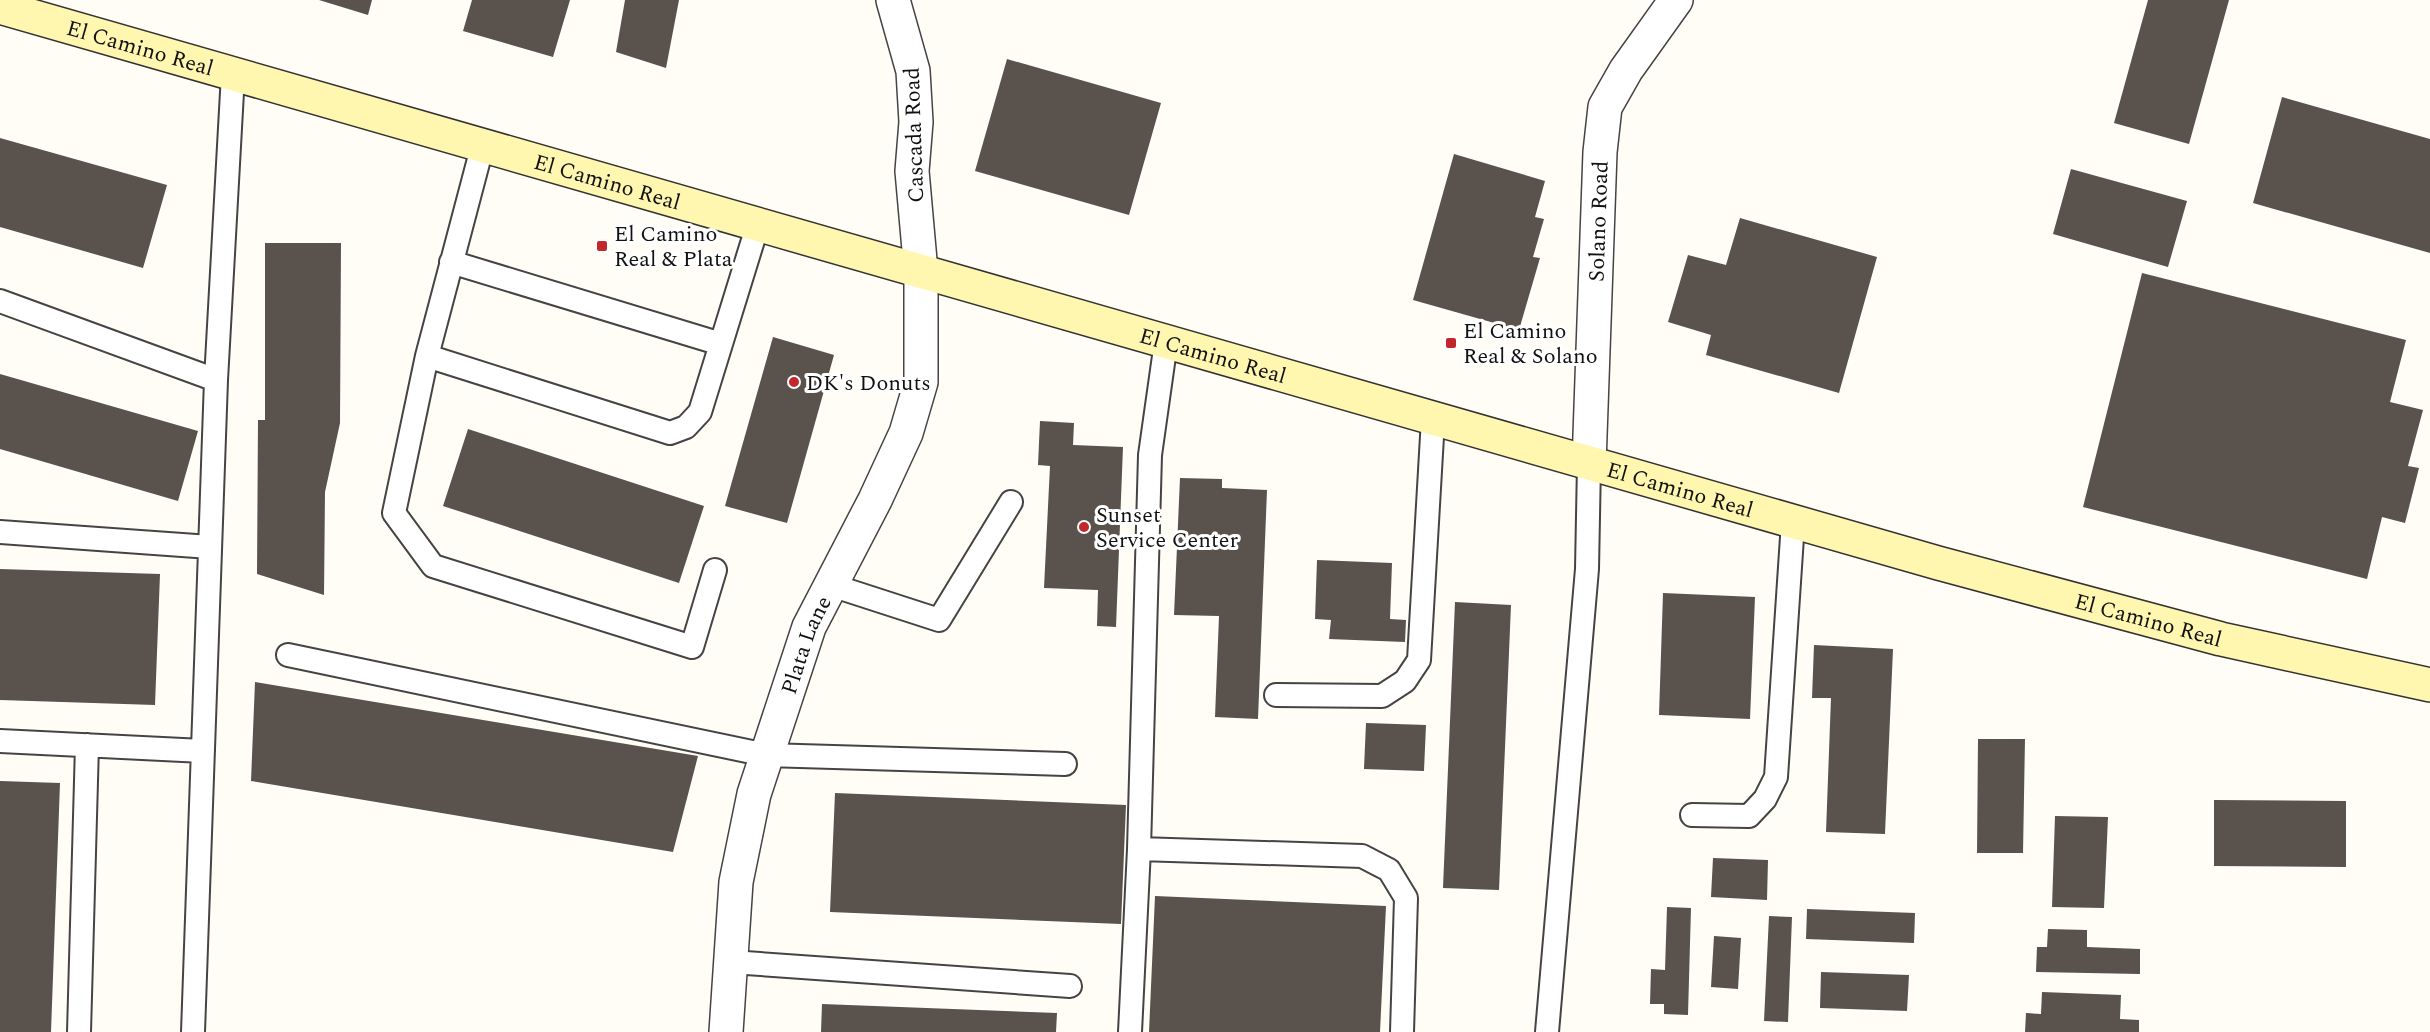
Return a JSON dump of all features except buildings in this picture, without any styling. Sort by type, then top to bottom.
[{"type":"main road","name":"El Camino Real","points":[[0,7],[36,8],[233,74],[1794,522],[2186,630],[2430,685]]},
{"type":"street","name":"Cascada Road","points":[[893,0],[913,71],[916,122],[912,171],[921,272]]},
{"type":"street","name":"Solano Road","points":[[1589,464],[1600,152],[1605,107],[1626,70],[1676,0]]},
{"type":"street","name":"Plata Lane","points":[[726,1032],[736,882],[753,794],[809,627],[875,500],[906,433],[921,382],[921,272]]},
{"type":"lane","points":[[193,1032],[216,380],[233,74]]},
{"type":"lane","points":[[483,144],[427,356],[394,513],[433,566],[692,647],[715,570]]},
{"type":"lane","points":[[427,356],[670,433],[686,427],[700,411],[758,224]]},
{"type":"lane","points":[[451,262],[721,344]]},
{"type":"lane","points":[[0,301],[216,380]]},
{"type":"lane","points":[[1130,1032],[1139,849],[1150,455],[1166,342]]},
{"type":"lane","points":[[1276,695],[1382,696],[1405,681],[1419,660],[1433,419]]},
{"type":"lane","points":[[1547,1032],[1587,570],[1589,464]]},
{"type":"lane","points":[[831,585],[939,620],[1011,502]]},
{"type":"lane","points":[[1692,815],[1749,816],[1765,798],[1776,777],[1794,522]]},
{"type":"lane","points":[[0,532],[210,547]]},
{"type":"lane","points":[[288,655],[766,755],[1065,765]]},
{"type":"lane","points":[[0,741],[203,751]]},
{"type":"lane","points":[[79,1032],[87,745]]},
{"type":"lane","points":[[1139,849],[1362,856],[1389,870],[1406,898],[1402,1032]]},
{"type":"lane","points":[[731,962],[1070,986]]},
{"type":"place","name":"El Camino Real & Plata","points":[[602,246]]},
{"type":"place","name":"El Camino Real & Solano","points":[[1451,343]]},
{"type":"place","name":"DK's Donuts","points":[[794,382]]},
{"type":"place","name":"Sunset Service Center","points":[[1084,527]]}]
